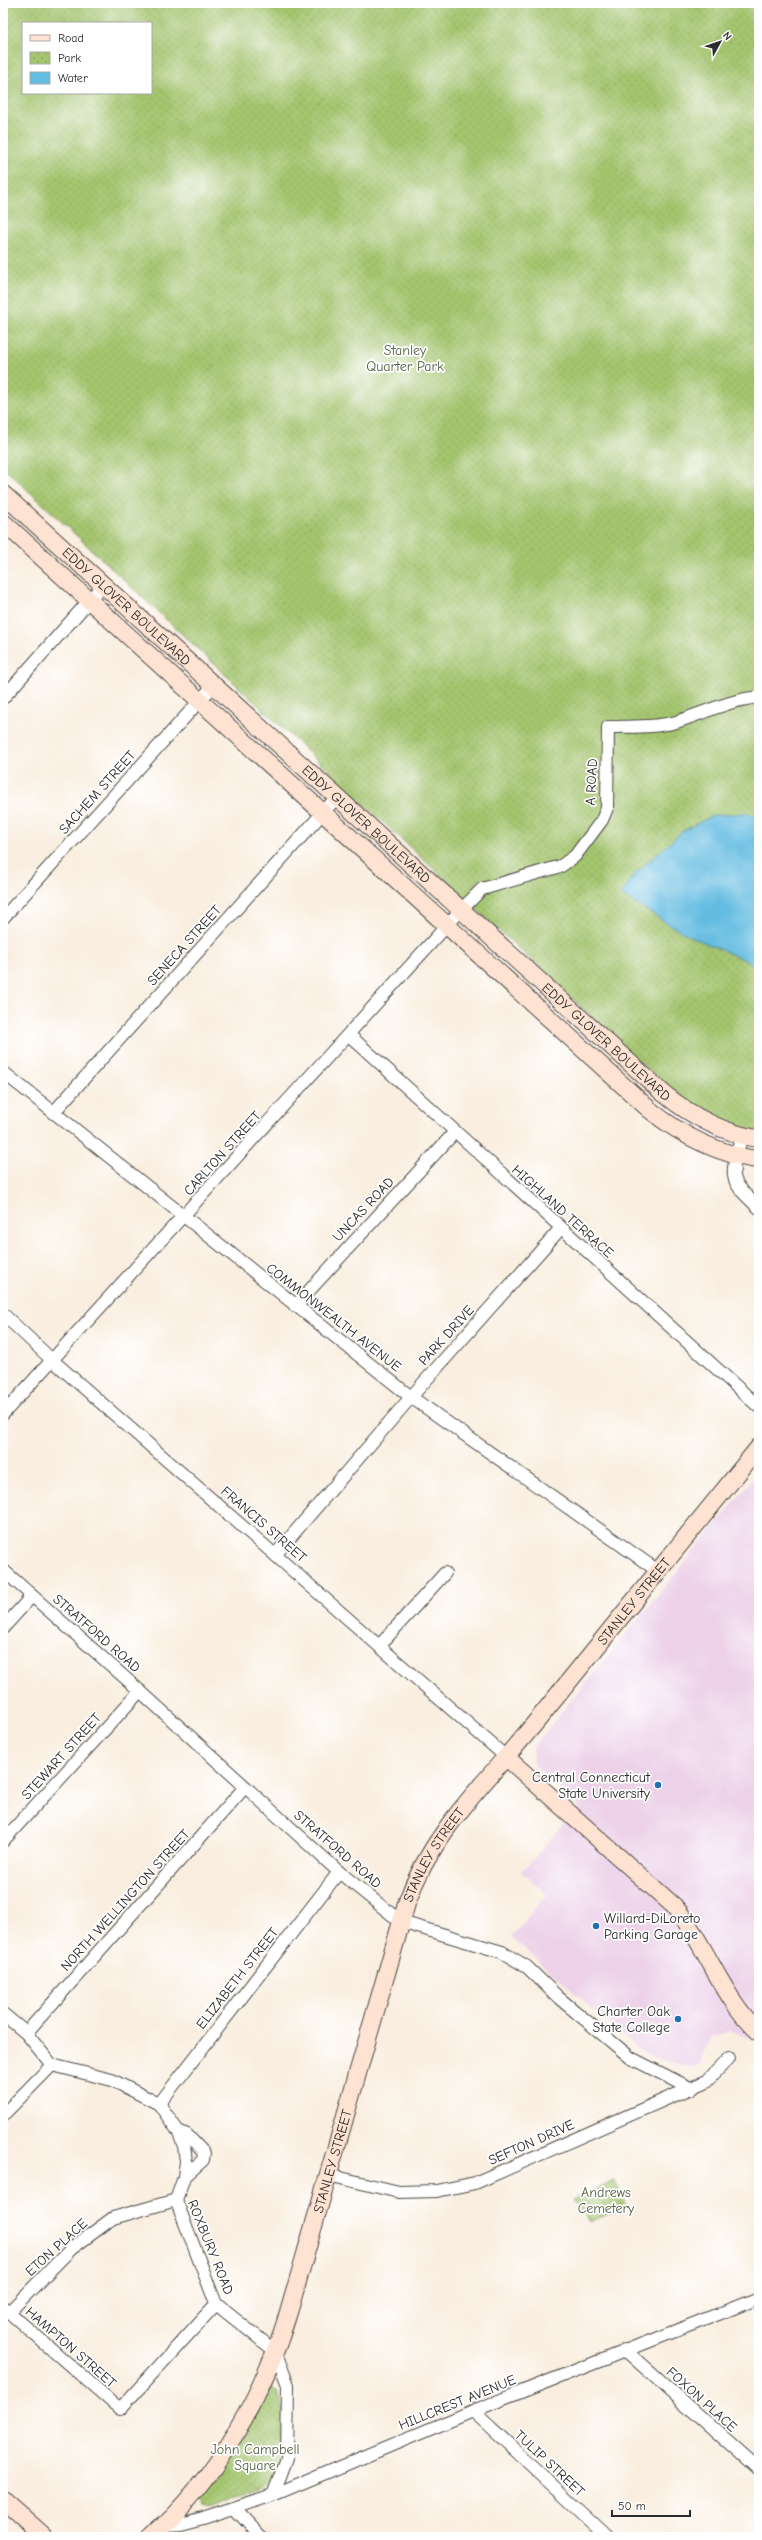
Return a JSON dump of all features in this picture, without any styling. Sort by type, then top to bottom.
[{"type":"street","name":"EDDY GLOVER BOULEVARD","points":[[3,494],[600,1036],[682,1108],[711,1124],[742,1135],[759,1139]]},
{"type":"street","name":"EDDY GLOVER BOULEVARD","points":[[3,522],[586,1052],[668,1124],[700,1142],[737,1155],[759,1160]]},
{"type":"street","points":[[3,698],[103,585]]},
{"type":"street","name":"SACHEM STREET","points":[[3,918],[214,685]]},
{"type":"street","name":"A ROAD","points":[[461,910],[482,889],[561,866],[575,856],[583,847],[593,833],[606,808],[608,727],[649,726],[675,722],[741,699],[759,697]]},
{"type":"street","name":"SENECA STREET","points":[[53,1113],[337,797]]},
{"type":"street","name":"CARLTON STREET","points":[[3,1414],[461,910]]},
{"type":"street","name":"HIGHLAND TERRACE","points":[[349,1035],[454,1132],[759,1407]]},
{"type":"street","points":[[586,1052],[600,1036]]},
{"type":"street","name":"COMMONWEALTH AVENUE","points":[[3,1072],[294,1306],[411,1397],[658,1571]]},
{"type":"street","name":"UNCAS ROAD","points":[[294,1306],[454,1132]]},
{"type":"street","points":[[742,1135],[733,1169],[733,1180],[738,1189],[759,1208]]},
{"type":"street","name":"PARK DRIVE","points":[[276,1554],[411,1397],[561,1228]]},
{"type":"street","name":"FRANCIS STREET","points":[[3,1314],[52,1359],[506,1757]]},
{"type":"street","name":"STANLEY STREET","points":[[151,2537],[165,2525],[189,2498],[227,2444],[259,2389],[275,2351],[328,2175],[401,1922],[412,1888],[430,1851],[460,1811],[506,1757],[759,1447]]},
{"type":"street","name":"STRATFORD ROAD","points":[[3,1570],[140,1691],[339,1872],[401,1922],[502,1952],[527,1967],[559,1998],[631,2058],[692,2089]]},
{"type":"street","points":[[380,1645],[445,1573]]},
{"type":"street","points":[[3,1628],[32,1596]]},
{"type":"street","name":"STEWART STREET","points":[[3,1841],[140,1691]]},
{"type":"street","points":[[506,1757],[674,1906],[687,1923],[733,2001],[759,2032]]},
{"type":"street","name":"NORTH WELLINGTON STREET","points":[[26,2034],[245,1787]]},
{"type":"street","name":"ELIZABETH STREET","points":[[159,2104],[339,1872]]},
{"type":"street","points":[[3,2014],[26,2034],[52,2065],[3,2115]]},
{"type":"street","name":"SEFTON DRIVE","points":[[328,2175],[399,2192],[437,2191],[475,2183],[692,2089],[707,2081],[729,2058]]},
{"type":"street","name":"ROXBURY ROAD","points":[[52,2065],[112,2080],[159,2104],[178,2131],[184,2146],[186,2161],[184,2177],[176,2200],[216,2304],[275,2351]]},
{"type":"street","name":"ROXBURY ROAD","points":[[178,2131],[187,2135],[204,2153],[203,2160],[184,2177]]},
{"type":"street","name":"ETON PLACE","points":[[6,2309],[71,2249],[113,2218],[176,2200]]},
{"type":"street","name":"HILLCREST AVENUE","points":[[165,2525],[180,2524],[235,2509],[273,2495],[473,2411],[759,2298]]},
{"type":"street","name":"HAMPTON STREET","points":[[6,2309],[120,2409],[216,2304]]},
{"type":"street","name":"FOXON PLACE","points":[[625,2350],[759,2470]]},
{"type":"street","points":[[273,2495],[288,2458],[288,2385],[275,2351]]},
{"type":"street","name":"TULIP STREET","points":[[473,2411],[608,2537]]},
{"type":"street","points":[[3,2500],[45,2537]]},
{"type":"street","points":[[235,2509],[261,2537]]},
{"type":"shaded area","name":"Central Connecticut State University","points":[[759,1472],[759,2027],[748,2038],[730,2031],[712,2037],[702,2052],[700,2065],[691,2067],[653,2058],[637,2048],[511,1937],[547,1894],[522,1872],[579,1806],[533,1764],[533,1747]]},
{"type":"green space","name":"Stanley Quarter Park","points":[[3,3],[759,3],[759,1131],[748,1130],[726,1123],[705,1113],[675,1095],[3,467]]},
{"type":"green space","name":"Andrews Cemetery","points":[[615,2180],[626,2207],[589,2222],[573,2199]]},
{"type":"green space","name":"John Campbell Square","points":[[273,2389],[280,2394],[283,2419],[282,2445],[279,2458],[274,2469],[267,2479],[247,2493],[213,2508],[207,2509],[201,2507],[198,2500],[266,2392]]},
{"type":"water","points":[[748,813],[759,818],[759,966],[687,935],[621,895],[634,875],[683,831],[714,815]]},
{"type":"place","name":"Central Connecticut State University","points":[[658,1785]]},
{"type":"place","name":"Willard-DiLoreto Parking Garage","points":[[596,1926]]},
{"type":"place","name":"Charter Oak State College","points":[[678,2019]]}]
